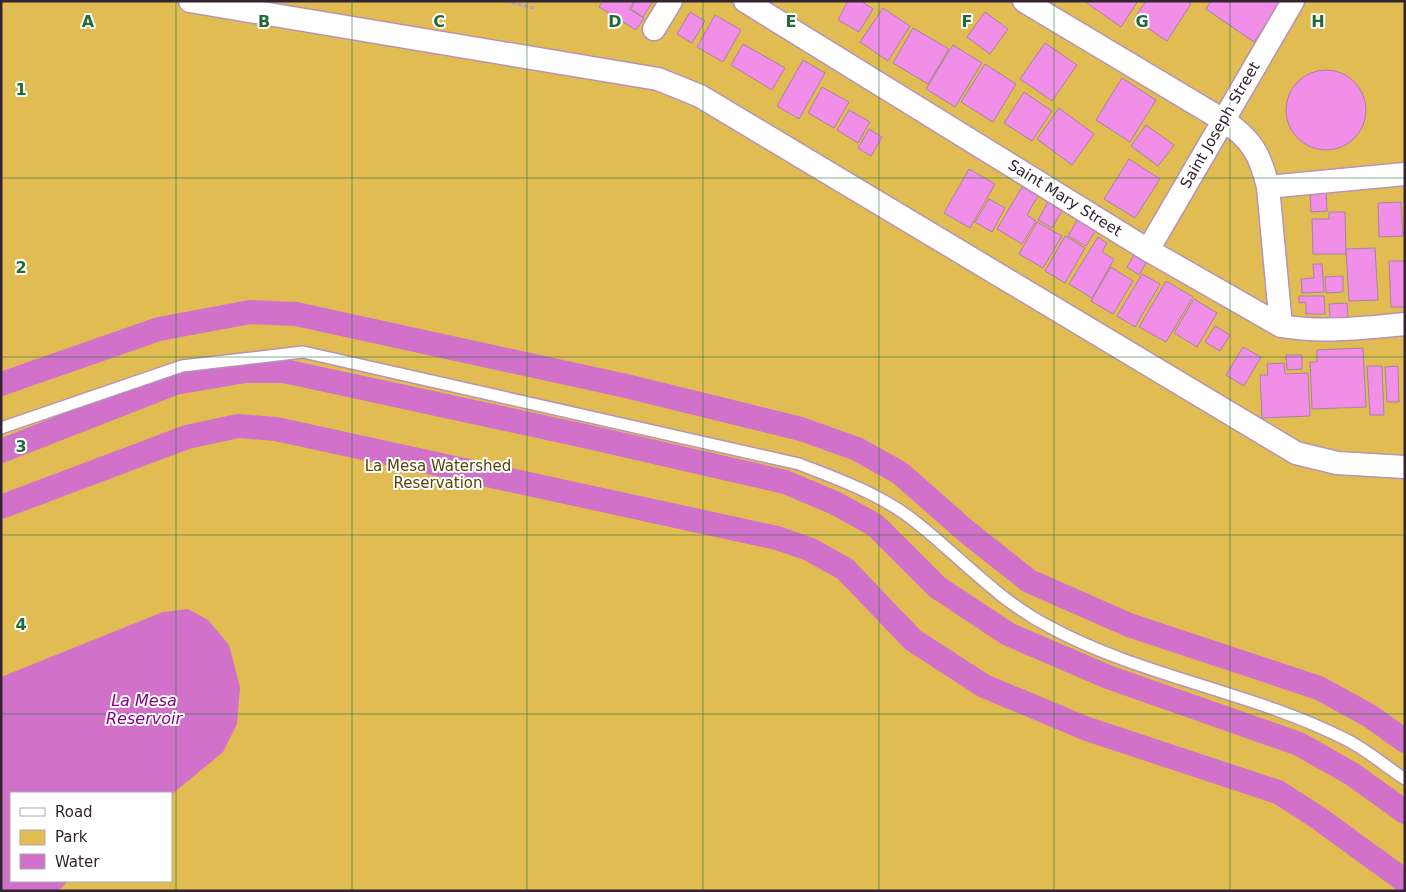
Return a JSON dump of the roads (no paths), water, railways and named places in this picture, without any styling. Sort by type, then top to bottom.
[{"type":"street","points":[[190,1],[658,79],[700,96],[1296,453],[1338,463],[1405,467]]},
{"type":"street","points":[[654,29],[671,1]]},
{"type":"street","name":"Saint Mary Street","points":[[745,1],[1148,250],[1281,326],[1324,330],[1405,324]]},
{"type":"street","points":[[1024,1],[1240,131],[1263,165],[1268,187],[1281,326]]},
{"type":"street","name":"Saint Joseph Street","points":[[1148,250],[1293,1]]},
{"type":"street","points":[[1268,187],[1405,174]]},
{"type":"lane","points":[[1,428],[182,366],[303,352],[799,464],[866,491],[916,522],[989,586],[1047,626],[1100,651],[1294,716],[1347,740],[1405,779]]},
{"type":"water","name":"La Mesa Reservoir","points":[[188,609],[208,620],[229,645],[240,687],[237,724],[223,752],[172,794],[172,792],[10,792],[10,882],[67,882],[58,891],[1,891],[1,677],[163,612]]},
{"type":"waterway","points":[[1,384],[159,329],[250,312],[296,314],[626,386],[801,429],[857,449],[900,473],[967,532],[1029,581],[1129,625],[1319,688],[1370,716],[1405,741]]},
{"type":"waterway","points":[[1,451],[175,383],[245,371],[284,371],[580,435],[785,482],[835,503],[875,525],[937,587],[1008,634],[1108,677],[1299,744],[1352,774],[1405,812]]},
{"type":"waterway","points":[[1,507],[187,437],[238,426],[276,429],[777,538],[809,549],[845,569],[913,640],[984,686],[1087,729],[1278,792],[1317,817],[1405,881]]},
{"type":"park label","name":"La Mesa Watershed Reservation","points":[[438,474]]}]
